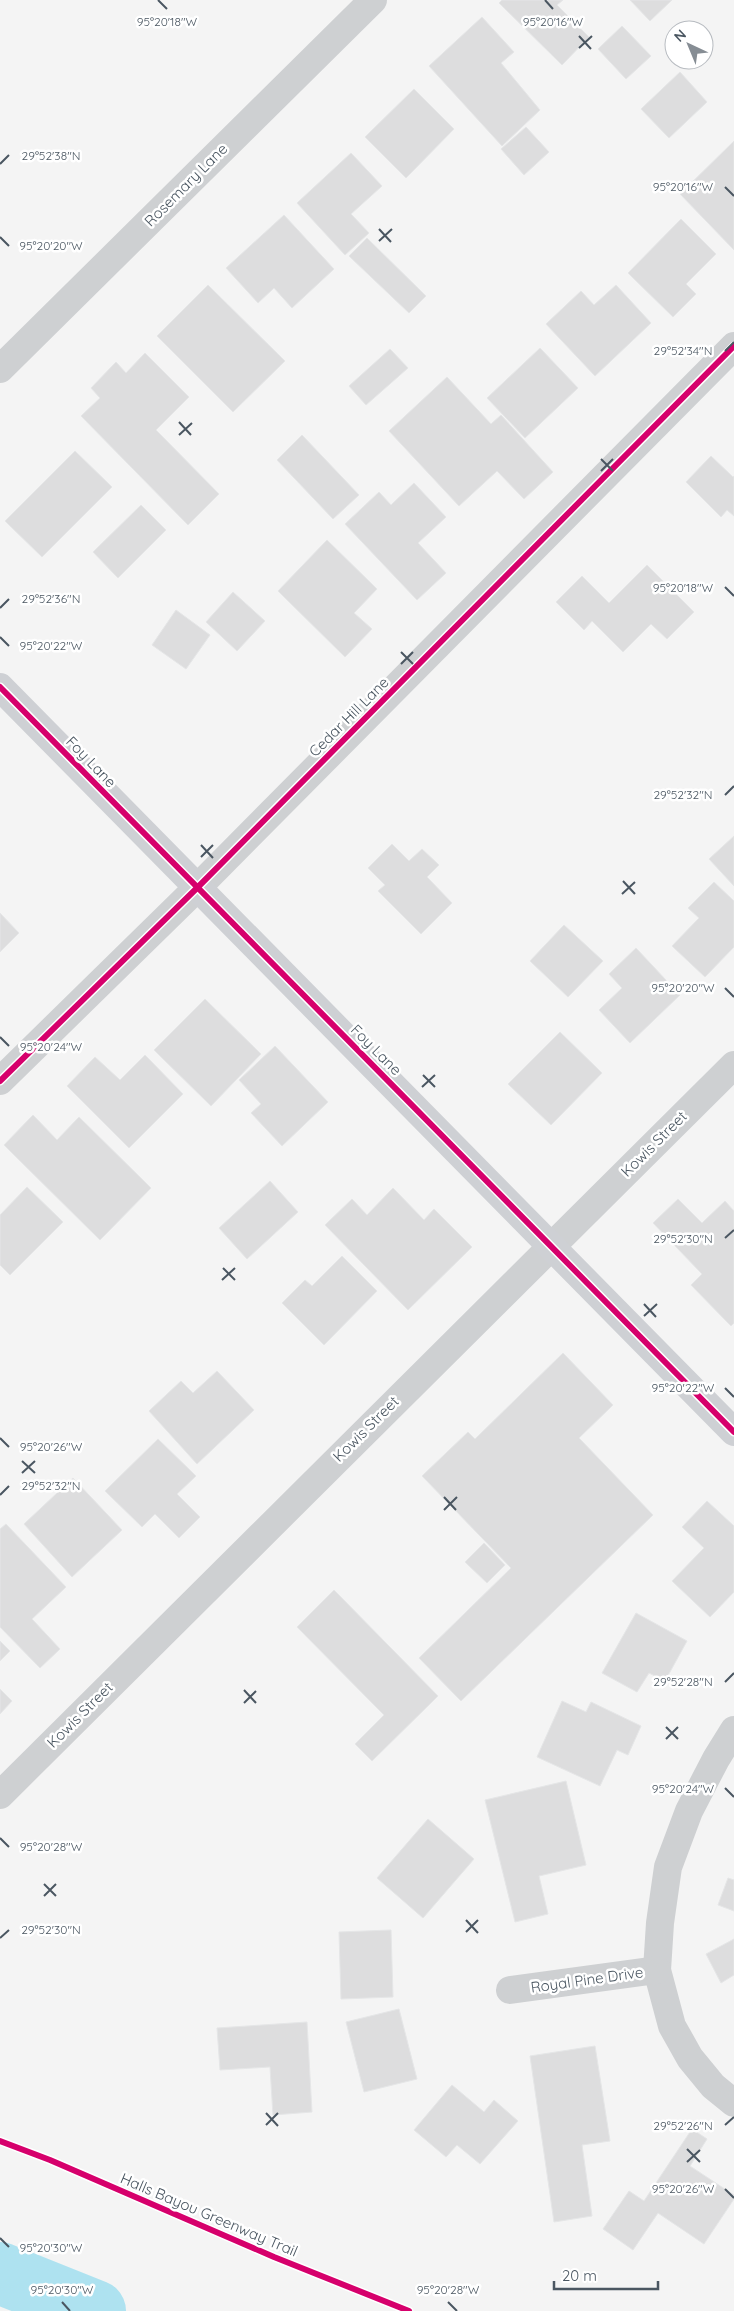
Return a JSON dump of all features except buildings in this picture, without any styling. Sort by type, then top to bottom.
[{"type":"street","name":"Rosemary Lane","points":[[0,369],[373,0]]},
{"type":"street","name":"Cedar Hill Lane","points":[[0,1081],[197,888],[734,346]]},
{"type":"street","name":"Foy Lane","points":[[0,687],[197,888],[552,1244],[734,1432]]},
{"type":"street","name":"Kowis Street","points":[[0,1795],[734,1064]]},
{"type":"street","points":[[657,1970],[660,1923],[668,1867],[689,1811],[716,1759],[734,1730]]},
{"type":"street","name":"Royal Pine Drive","points":[[510,1990],[657,1970],[672,2026],[690,2058],[713,2086],[734,2103]]},
{"type":"waterway","points":[[0,2273],[95,2311]]},
{"type":"cycle path","points":[[0,1081],[197,888],[734,346]]},
{"type":"cycle path","points":[[0,687],[734,1432]]},
{"type":"cycle path","name":"Halls Bayou Greenway Trail","points":[[0,2141],[50,2160],[274,2257],[409,2311]]}]
